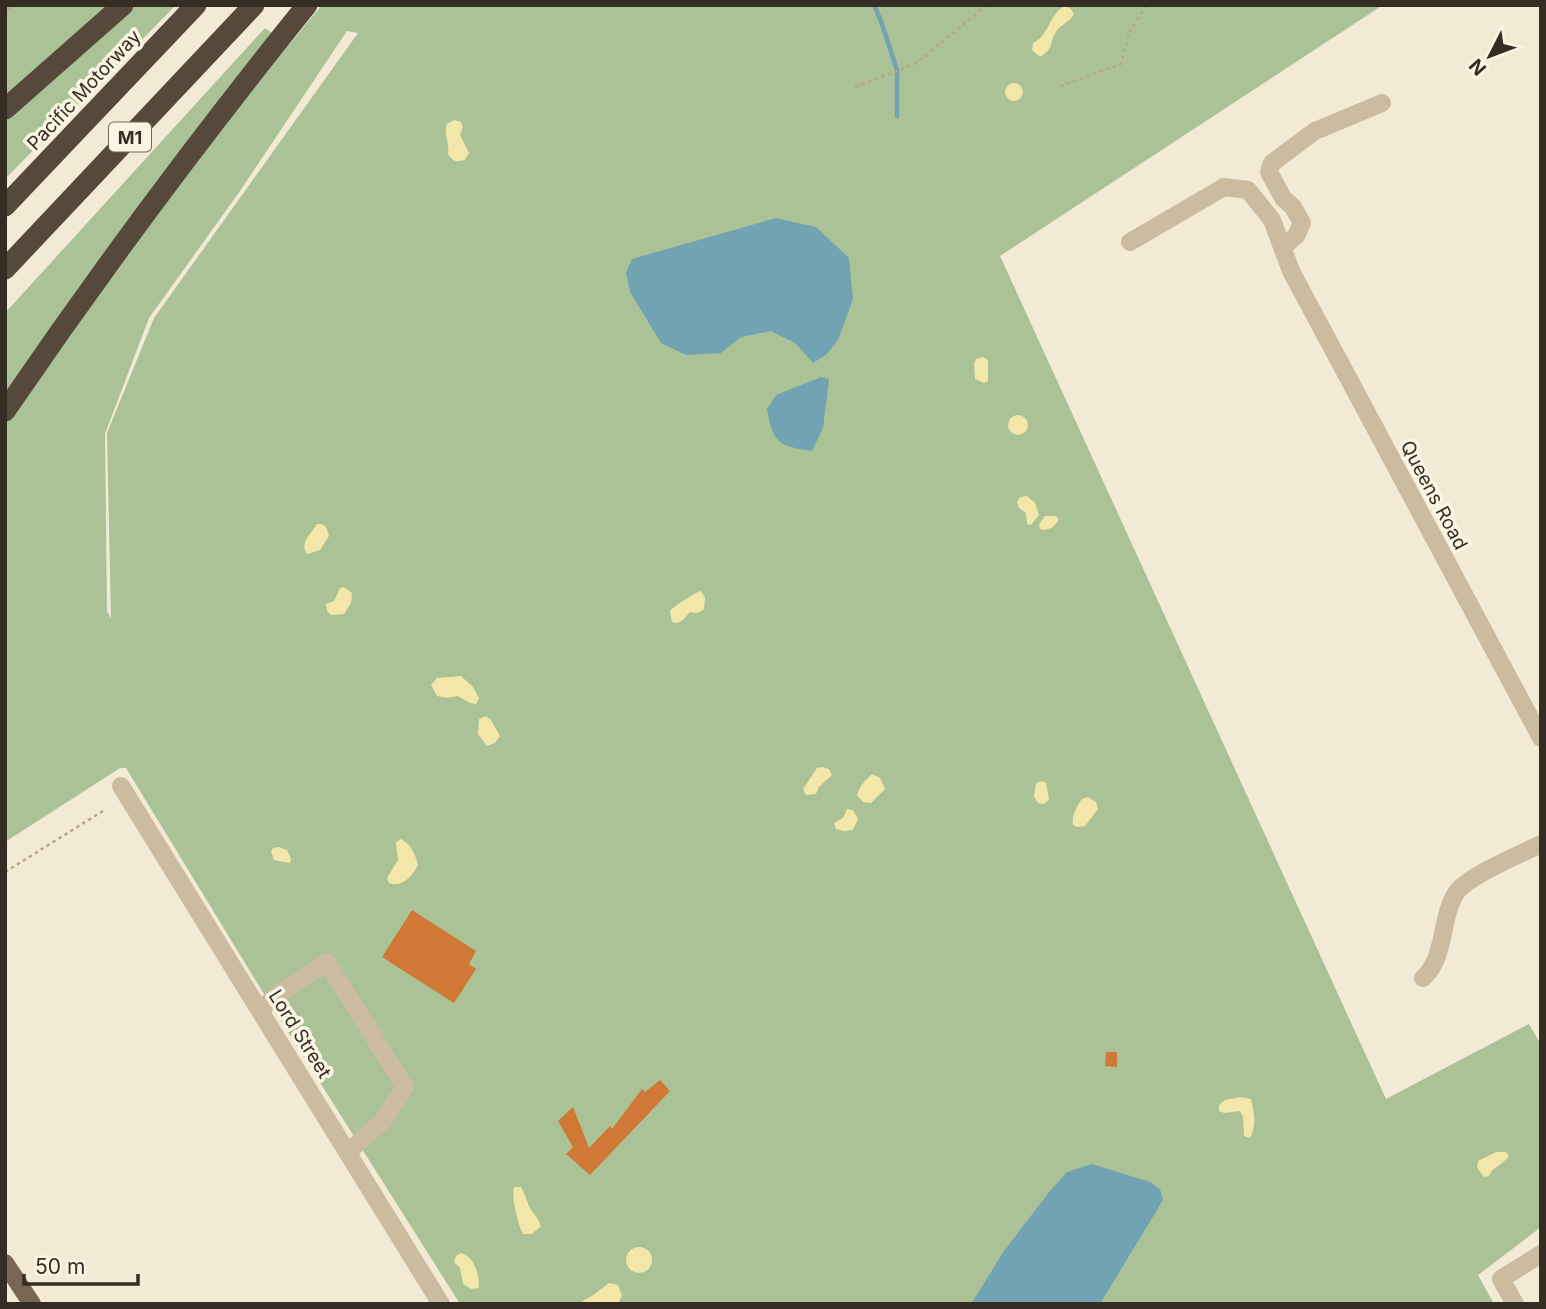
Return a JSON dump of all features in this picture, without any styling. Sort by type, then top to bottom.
[{"type":"highway","points":[[5,109],[123,5]]},
{"type":"highway","name":"Pacific Motorway","points":[[5,206],[195,5]]},
{"type":"highway","name":"M1","points":[[5,269],[254,5]]},
{"type":"highway","points":[[5,411],[48,348],[226,106],[307,5]]},
{"type":"main road","points":[[5,1263],[32,1304]]},
{"type":"street","points":[[1283,247],[1296,236],[1302,223],[1293,207],[1283,198],[1269,172],[1272,163],[1315,131],[1382,103]]},
{"type":"street","name":"Queens Road","points":[[1130,242],[1224,187],[1248,190],[1272,220],[1291,271],[1541,738]]},
{"type":"street","name":"Lord Street","points":[[121,786],[441,1304]]},
{"type":"street","points":[[1423,978],[1434,966],[1448,912],[1457,892],[1471,880],[1541,844]]},
{"type":"street","points":[[261,1010],[275,996],[327,962],[405,1087],[383,1121],[348,1152]]},
{"type":"street","points":[[1515,1304],[1501,1279],[1541,1254]]},
{"type":"path","points":[[5,15],[12,5]]},
{"type":"path","points":[[855,87],[907,69],[987,5]]},
{"type":"path","points":[[1060,86],[1121,64],[1130,31],[1147,5]]},
{"type":"path","points":[[5,872],[103,811]]},
{"type":"green space","points":[[5,5],[176,5],[5,179]]},
{"type":"green space","points":[[322,5],[1383,5],[1000,256],[1386,1099],[1529,1024],[1541,1045],[1541,1227],[1478,1275],[1494,1304],[460,1304],[259,986],[126,768],[120,768],[5,842],[5,313],[265,28],[289,45]],"holes":[[[347,31],[358,33],[154,318],[107,433],[111,619],[107,611],[105,434],[149,318],[240,191]]]},
{"type":"sand","points":[[1066,6],[1074,14],[1058,29],[1050,48],[1040,57],[1032,50],[1033,43],[1045,32],[1058,11]]},
{"type":"sand","points":[[1014,83],[1020,86],[1023,92],[1020,98],[1014,101],[1008,98],[1005,92],[1008,86]]},
{"type":"sand","points":[[454,120],[461,122],[463,127],[460,135],[469,153],[465,160],[455,161],[448,154],[446,128],[447,124]]},
{"type":"sand","points":[[983,357],[988,360],[988,381],[984,383],[975,379],[974,364],[976,359]]},
{"type":"sand","points":[[1018,415],[1025,418],[1028,425],[1025,432],[1018,435],[1011,432],[1008,425],[1011,418]]},
{"type":"sand","points":[[1027,496],[1035,503],[1039,515],[1031,525],[1027,524],[1026,513],[1019,508],[1017,502],[1020,497]]},
{"type":"sand","points":[[1045,516],[1056,516],[1059,520],[1052,528],[1040,529],[1039,524]]},
{"type":"sand","points":[[317,524],[326,527],[329,536],[320,550],[307,554],[305,542]]},
{"type":"sand","points":[[344,587],[352,593],[351,603],[344,614],[331,615],[326,604],[334,601],[340,588]]},
{"type":"sand","points":[[701,591],[705,598],[704,609],[698,613],[690,612],[677,623],[672,622],[670,611]]},
{"type":"sand","points":[[461,676],[473,687],[479,698],[476,704],[458,696],[437,696],[431,685],[437,678]]},
{"type":"sand","points":[[486,716],[500,736],[495,743],[487,746],[478,734],[479,719]]},
{"type":"sand","points":[[817,768],[829,769],[832,775],[819,787],[816,794],[806,795],[803,789]]},
{"type":"sand","points":[[872,774],[880,778],[885,789],[871,803],[863,802],[857,795]]},
{"type":"sand","points":[[1036,783],[1046,783],[1049,800],[1043,804],[1038,803],[1034,797]]},
{"type":"sand","points":[[1088,797],[1096,802],[1098,809],[1085,826],[1077,827],[1073,825],[1075,811],[1082,799]]},
{"type":"sand","points":[[847,809],[853,810],[858,819],[853,830],[836,829],[834,823],[843,818]]},
{"type":"sand","points":[[401,839],[412,850],[418,865],[406,880],[399,884],[389,883],[387,878],[398,860],[396,842]]},
{"type":"sand","points":[[273,848],[287,850],[290,863],[274,860],[271,852]]},
{"type":"sand","points":[[1240,1097],[1251,1099],[1254,1124],[1250,1138],[1244,1136],[1240,1111],[1219,1111],[1219,1105],[1225,1100]]},
{"type":"sand","points":[[1496,1152],[1506,1152],[1509,1156],[1489,1176],[1484,1177],[1477,1168],[1478,1161]]},
{"type":"sand","points":[[514,1187],[521,1187],[541,1226],[532,1234],[523,1234],[521,1230],[514,1203]]},
{"type":"sand","points":[[639,1247],[648,1251],[652,1260],[648,1269],[639,1273],[630,1269],[626,1260],[630,1251]]},
{"type":"sand","points":[[461,1253],[470,1258],[475,1267],[479,1288],[471,1289],[463,1284],[460,1268],[454,1262],[456,1256]]},
{"type":"sand","points":[[609,1283],[618,1285],[622,1296],[618,1303],[577,1304],[592,1296]]},
{"type":"water","points":[[776,218],[816,227],[849,258],[853,299],[838,340],[826,355],[813,363],[795,343],[771,331],[741,337],[721,353],[686,355],[661,343],[630,292],[626,273],[632,259]]},
{"type":"water","points":[[821,377],[829,379],[823,428],[812,451],[791,447],[779,441],[772,429],[767,409],[776,395]]},
{"type":"water","points":[[1092,1164],[1150,1182],[1160,1189],[1163,1200],[1100,1304],[971,1304],[1004,1251],[1050,1191],[1067,1172]]},
{"type":"building","points":[[412,910],[476,951],[469,964],[476,969],[454,1003],[382,957]]},
{"type":"building","points":[[1106,1052],[1117,1052],[1117,1067],[1105,1066]]},
{"type":"building","points":[[660,1080],[670,1091],[590,1175],[566,1154],[573,1147],[558,1121],[573,1107],[589,1148],[610,1126],[612,1129],[642,1089],[645,1092]]},
{"type":"waterway","points":[[874,5],[897,70],[897,116]]}]
